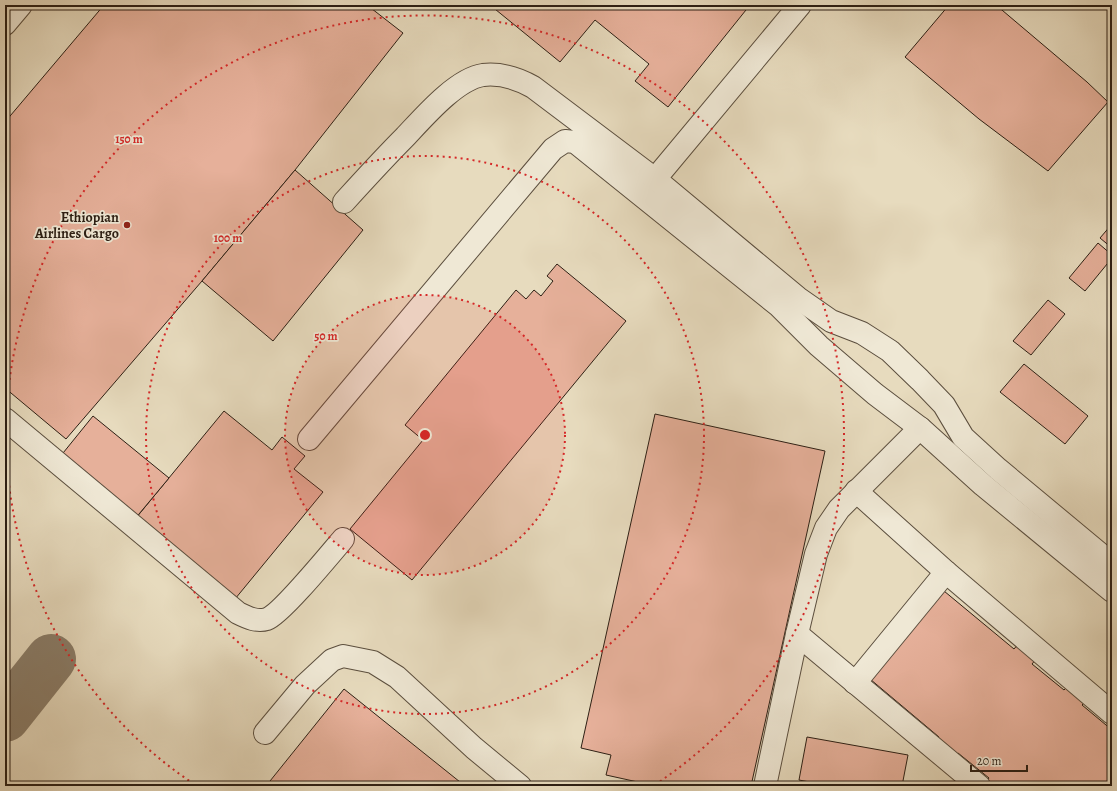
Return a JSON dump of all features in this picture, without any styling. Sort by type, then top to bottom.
[{"type":"lane","points":[[5,24],[21,5]]},
{"type":"lane","points":[[655,179],[800,5]]},
{"type":"lane","points":[[344,202],[440,101],[464,83],[482,75],[500,75],[519,79],[533,86],[655,179],[798,298],[831,322],[862,333],[890,351],[944,405],[963,437],[998,469],[1112,564]]},
{"type":"lane","points":[[309,439],[553,149],[566,141],[575,142],[778,306],[830,356],[875,394],[920,428],[983,485],[1112,591]]},
{"type":"lane","points":[[5,419],[238,614],[252,620],[268,619],[283,606],[343,539]]},
{"type":"lane","points":[[765,786],[797,634],[816,554],[826,528],[838,509],[920,428]]},
{"type":"lane","points":[[856,491],[946,572],[1112,713]]},
{"type":"lane","points":[[856,683],[946,572]]},
{"type":"lane","points":[[797,634],[979,786]]},
{"type":"lane","points":[[265,733],[304,685],[332,660],[343,656],[373,662],[397,677],[474,748],[520,786]]},
{"type":"building","name":"Ethiopian Airlines Cargo","points":[[104,5],[367,5],[403,33],[295,170],[66,439],[5,388],[5,122]]},
{"type":"building","points":[[490,5],[750,5],[668,107],[635,81],[649,64],[595,20],[560,62]]},
{"type":"building","points":[[949,5],[996,5],[1087,82],[1108,102],[1048,171],[979,119],[905,57]]},
{"type":"building","points":[[295,170],[363,230],[273,341],[202,281]]},
{"type":"building","points":[[1112,224],[1112,248],[1100,238]]},
{"type":"building","points":[[1098,243],[1112,255],[1112,258],[1085,291],[1069,278]]},
{"type":"building","points":[[557,264],[626,321],[412,580],[350,529],[423,440],[405,425],[516,290],[526,299],[534,290],[541,296],[553,281],[547,276]]},
{"type":"building","points":[[1048,300],[1065,314],[1031,355],[1013,341]]},
{"type":"building","points":[[1024,364],[1088,416],[1065,444],[1000,392]]},
{"type":"building","points":[[224,411],[272,450],[282,437],[305,456],[294,469],[323,492],[235,599],[136,518]]},
{"type":"building","points":[[655,414],[825,451],[751,786],[656,786],[606,775],[611,755],[581,748]]},
{"type":"building","points":[[93,416],[169,478],[134,520],[59,458]]},
{"type":"building","points":[[944,591],[1014,649],[1019,643],[1037,658],[1032,664],[1064,690],[1070,684],[1088,699],[1082,705],[1112,730],[1112,786],[986,786],[984,784],[989,778],[958,753],[954,758],[935,742],[939,737],[870,679]]},
{"type":"building","points":[[344,689],[465,786],[266,786]]},
{"type":"building","points":[[807,737],[908,755],[902,786],[831,786],[799,780]]},
{"type":"taxiway","points":[[5,717],[51,659]]},
{"type":"place","name":"Ethiopian Airlines Cargo","points":[[127,225]]}]
